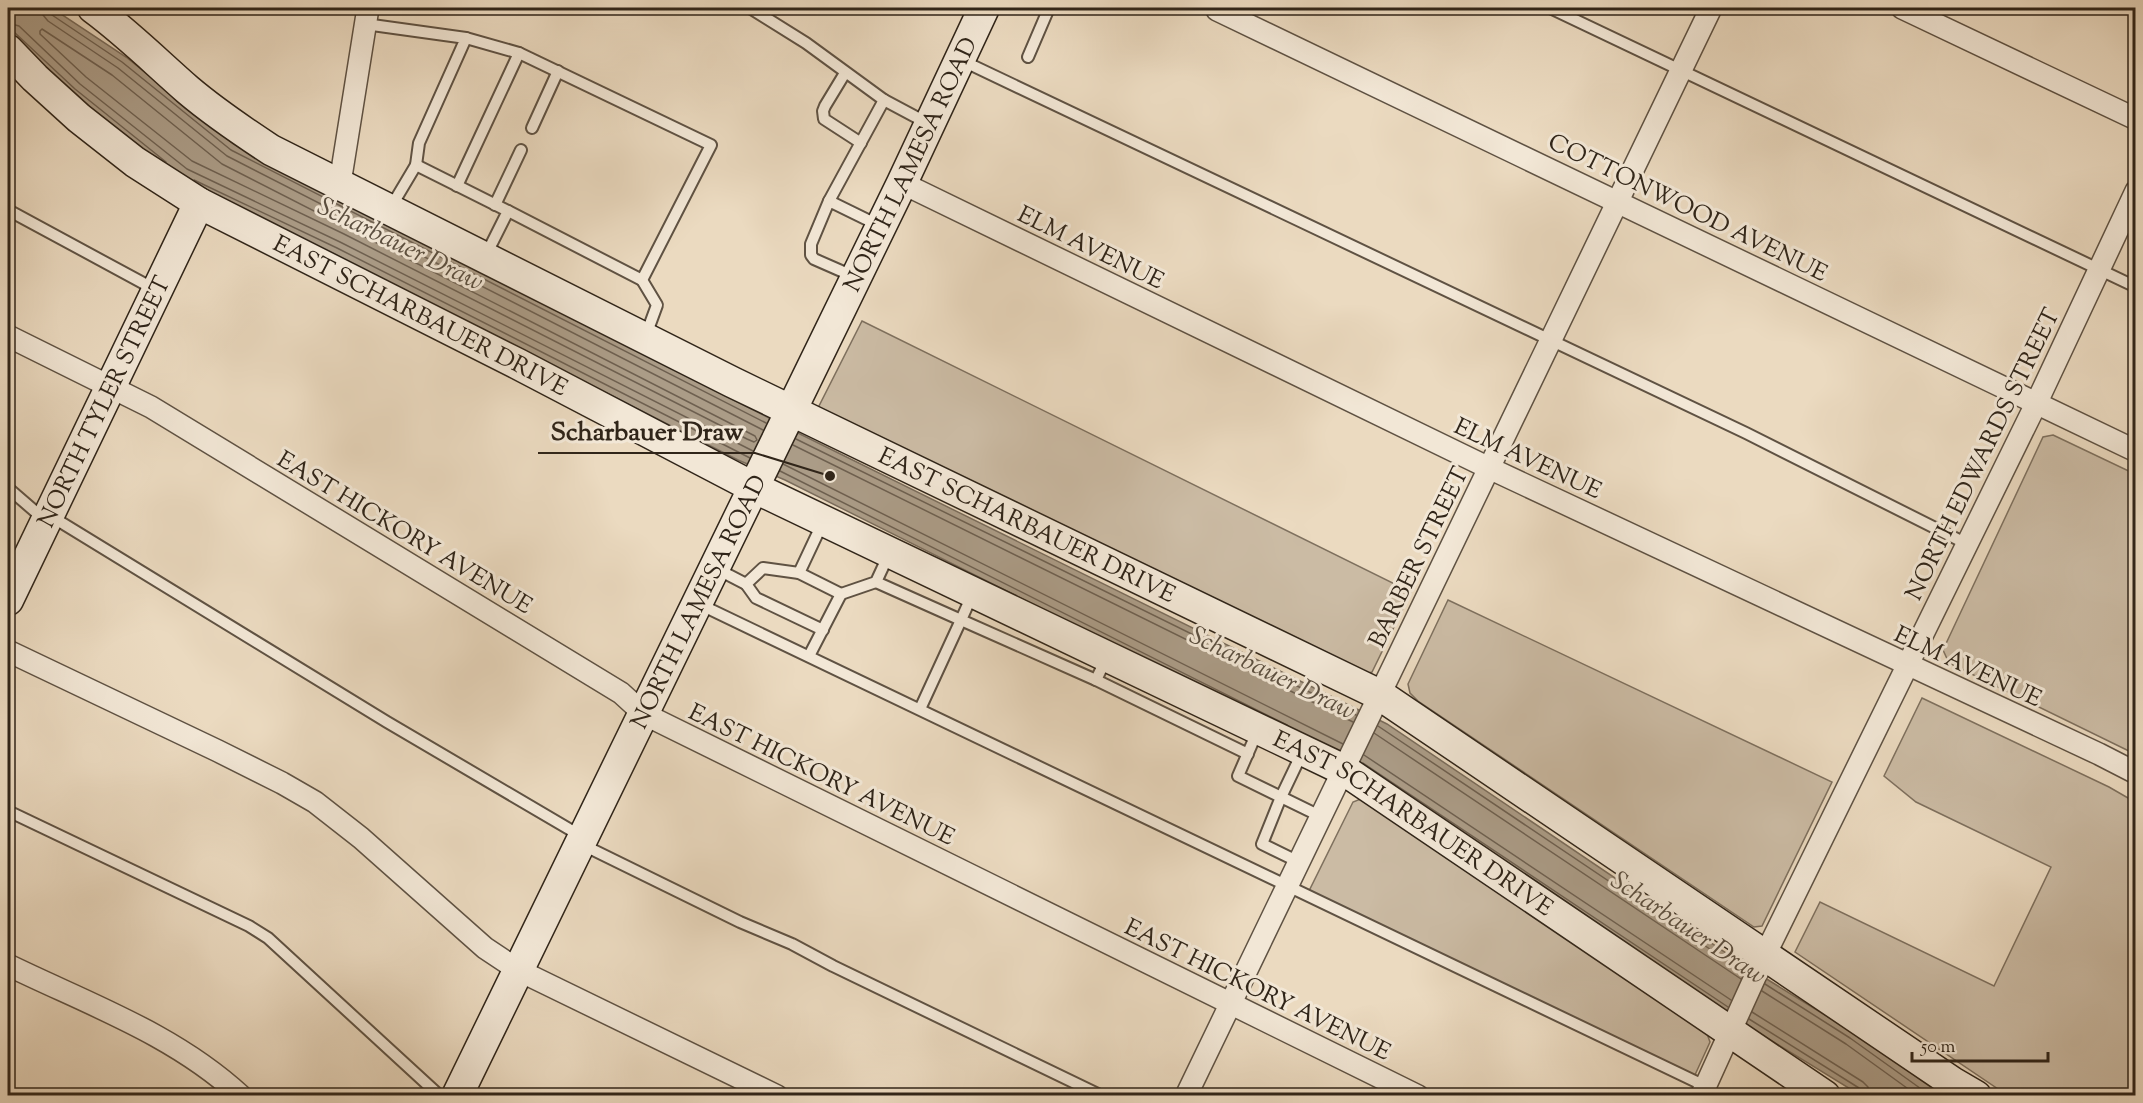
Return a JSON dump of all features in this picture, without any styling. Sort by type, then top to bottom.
[{"type":"main road","name":"EAST SCHARBAUER DRIVE","points":[[93,8],[130,36],[189,91],[234,126],[271,150],[340,183],[789,413],[1380,695],[1952,1082],[1976,1095]]},
{"type":"main road","name":"NORTH LAMESA ROAD","points":[[458,1095],[902,183],[960,59],[979,10]]},
{"type":"main road","name":"EAST SCHARBAUER DRIVE","points":[[8,50],[79,118],[135,162],[199,203],[756,481],[824,521],[973,593],[1102,669],[1253,742],[1303,750],[1344,770],[1825,1095]]},
{"type":"main road","name":"NORTH TYLER STREET","points":[[8,600],[199,203]]},
{"type":"street","name":"BARBER STREET","points":[[1186,1095],[1711,8]]},
{"type":"street","points":[[1902,8],[2136,119]]},
{"type":"street","name":"COTTONWOOD AVENUE","points":[[1215,9],[2136,452]]},
{"type":"street","points":[[340,183],[367,16]]},
{"type":"street","name":"ELM AVENUE","points":[[902,183],[1489,468],[2136,773]]},
{"type":"street","name":"NORTH EDWARDS STREET","points":[[1703,1091],[1765,955],[2036,404],[2136,190]]},
{"type":"street","name":"EAST HICKORY AVENUE","points":[[8,336],[151,407],[621,693],[644,714],[1418,1095]]},
{"type":"street","points":[[8,651],[218,751],[315,802],[361,838],[485,948],[518,969],[777,1095]]},
{"type":"street","points":[[8,965],[167,1041],[202,1063],[241,1095]]},
{"type":"lane","points":[[750,8],[799,39],[884,100],[929,124]]},
{"type":"lane","points":[[1028,57],[1049,8]]},
{"type":"lane","points":[[1550,8],[2136,287]]},
{"type":"lane","points":[[367,16],[466,38],[519,53],[711,145],[642,280]]},
{"type":"lane","points":[[390,210],[416,165],[419,143],[466,38]]},
{"type":"lane","points":[[457,186],[519,53]]},
{"type":"lane","points":[[960,59],[1746,433],[1967,544]]},
{"type":"lane","points":[[532,128],[558,71]]},
{"type":"lane","points":[[845,73],[825,106],[824,119],[861,143]]},
{"type":"lane","points":[[855,278],[814,259],[811,255],[811,244],[829,201],[884,100]]},
{"type":"lane","points":[[495,205],[521,150]]},
{"type":"lane","points":[[416,165],[642,280],[657,305],[644,338]]},
{"type":"lane","points":[[829,201],[880,226]]},
{"type":"lane","points":[[8,210],[156,290]]},
{"type":"lane","points":[[484,258],[508,211]]},
{"type":"lane","points":[[8,488],[47,518],[582,840],[666,886],[792,944],[843,971],[1102,1095]]},
{"type":"lane","points":[[799,573],[824,521]]},
{"type":"lane","points":[[876,582],[889,553]]},
{"type":"lane","points":[[714,567],[746,584],[756,598],[823,630]]},
{"type":"lane","points":[[746,584],[763,568],[799,573],[841,594]]},
{"type":"lane","points":[[809,656],[841,594],[876,582],[961,620],[1102,669]]},
{"type":"lane","points":[[920,709],[973,593]]},
{"type":"lane","points":[[696,603],[1287,886],[1703,1091]]},
{"type":"lane","points":[[1253,742],[1238,776],[1322,817]]},
{"type":"lane","points":[[1299,862],[1262,844],[1303,750]]},
{"type":"lane","points":[[8,811],[249,926],[268,938],[440,1095]]},
{"type":"shaded area","points":[[862,321],[1411,592],[1372,672],[1358,676],[818,408]]},
{"type":"shaded area","points":[[2053,435],[2135,474],[2135,754],[1949,663],[1943,650],[2043,437]]},
{"type":"shaded area","points":[[1448,600],[1832,782],[1762,926],[1754,927],[1418,701],[1410,693],[1408,684]]},
{"type":"shaded area","points":[[1922,698],[2109,787],[2135,802],[2135,1095],[2007,1095],[1795,952],[1820,902],[1994,986],[2051,867],[1916,802],[1884,776]]},
{"type":"shaded area","points":[[1363,798],[1706,1031],[1710,1042],[1694,1077],[1309,891],[1353,802]]},
{"type":"water","points":[[8,8],[52,8],[126,57],[234,144],[802,435],[1387,724],[1744,965],[1854,1033],[1942,1095],[1860,1095],[1720,1009],[1335,755],[785,480],[738,460],[334,254],[180,181],[71,94],[8,34]]},
{"type":"place","name":"Scharbauer Draw","points":[[830,476]]}]
